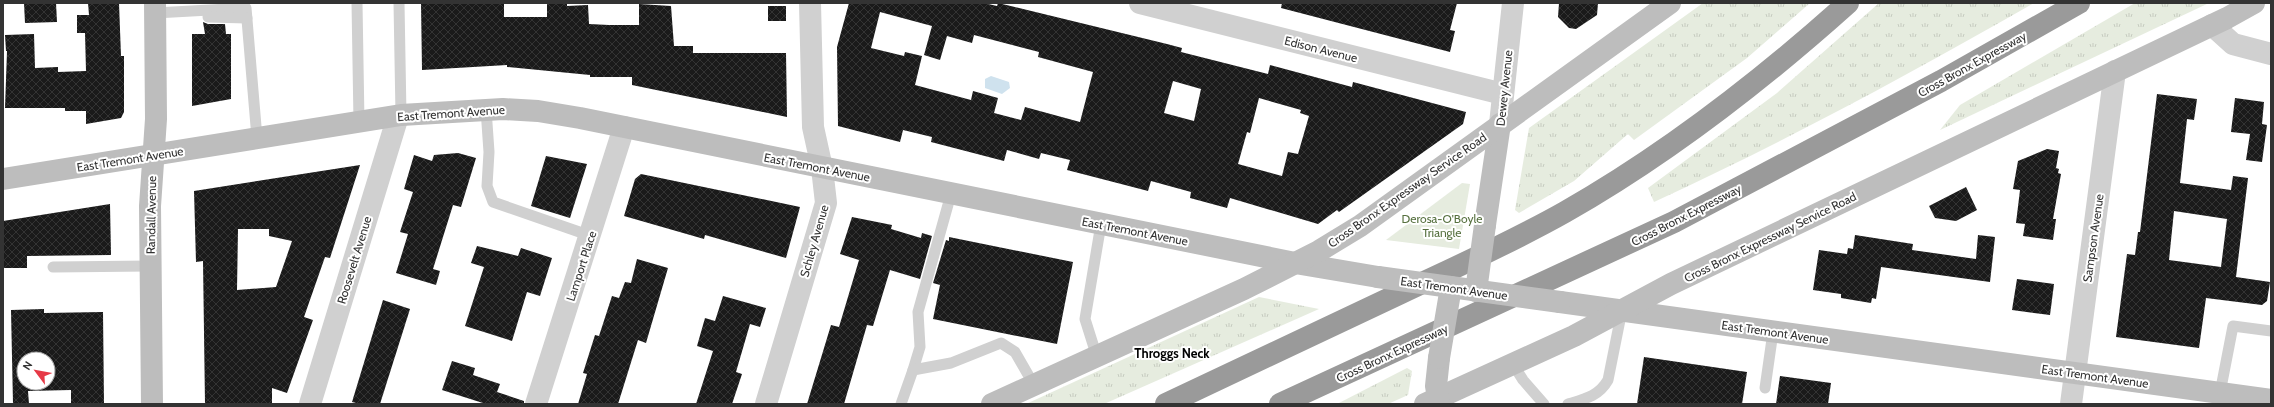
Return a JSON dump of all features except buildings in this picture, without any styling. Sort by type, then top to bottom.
[{"type":"highway","points":[[1166,404],[1483,254],[1565,212],[1650,158],[1731,100],[1783,59],[1848,3]]},
{"type":"highway","name":"Cross Bronx Expressway","points":[[1280,404],[1674,222],[1941,81],[2079,3]]},
{"type":"main road","name":"Cross Bronx Expressway Service Road","points":[[992,404],[1097,357],[1295,263],[1360,226],[1670,3]]},
{"type":"main road","name":"Cross Bronx Expressway Service Road","points":[[1434,402],[1574,336],[1670,284],[2212,25],[2254,3]]},
{"type":"main road","name":"Randall Avenue","points":[[152,404],[150,206],[156,102],[155,8]]},
{"type":"main road","name":"East Tremont Avenue","points":[[3,179],[400,115],[486,109],[538,111],[624,127],[1295,263],[1378,277],[2271,400]]},
{"type":"main road","name":"Dewey Avenue","points":[[1476,291],[1500,124]]},
{"type":"main road","points":[[1434,402],[1451,287]]},
{"type":"street","name":"Schley Avenue","points":[[766,404],[826,203],[822,168],[813,127],[810,3]]},
{"type":"street","name":"Edison Avenue","points":[[1140,3],[1503,94]]},
{"type":"street","name":"Dewey Avenue","points":[[1500,124],[1513,3]]},
{"type":"street","points":[[2212,25],[2233,44],[2271,54]]},
{"type":"street","name":"Sampson Avenue","points":[[2071,404],[2115,71]]},
{"type":"street","name":"Roosevelt Avenue","points":[[310,404],[400,115]]},
{"type":"street","name":"Lamport Place","points":[[536,404],[591,236],[624,127]]},
{"type":"lane","points":[[357,3],[359,122]]},
{"type":"lane","points":[[399,3],[400,115]]},
{"type":"lane","points":[[155,8],[181,12],[194,16],[247,13],[257,138]]},
{"type":"lane","points":[[486,109],[490,152],[487,186],[493,202],[591,236]]},
{"type":"lane","points":[[901,404],[920,347],[918,312],[951,194]]},
{"type":"lane","points":[[1097,357],[1085,319],[1101,224]]},
{"type":"lane","points":[[53,267],[150,266]]},
{"type":"lane","points":[[1568,404],[1597,394],[1608,380],[1622,310]]},
{"type":"lane","points":[[2220,393],[2233,326],[2271,332]]},
{"type":"lane","points":[[1765,388],[1773,332]]},
{"type":"lane","points":[[913,370],[951,363],[1002,343],[1015,352],[1034,385]]},
{"type":"lane","points":[[1514,364],[1522,380],[1544,404]]},
{"type":"green space","points":[[1703,3],[1810,3],[1747,58],[1634,140],[1628,134],[1574,181],[1519,213],[1515,210],[1529,128]]},
{"type":"green space","points":[[1879,3],[2034,3],[1941,56],[1846,107],[1751,156],[1654,202],[1648,188],[1777,93]]},
{"type":"green space","points":[[2135,3],[2209,3],[1940,130],[1960,105]]},
{"type":"green space","name":"Derosa-O'Boyle Triangle","points":[[1462,183],[1470,184],[1459,249],[1386,240]]},
{"type":"green space","points":[[1259,297],[1319,309],[1104,404],[1026,404]]},
{"type":"green space","points":[[1407,368],[1412,371],[1408,395],[1388,404],[1337,404]]},
{"type":"water","points":[[991,76],[1009,82],[1010,88],[1002,94],[985,88],[985,79]]},
{"type":"district","name":"Throggs Neck","points":[[1172,353]]}]
